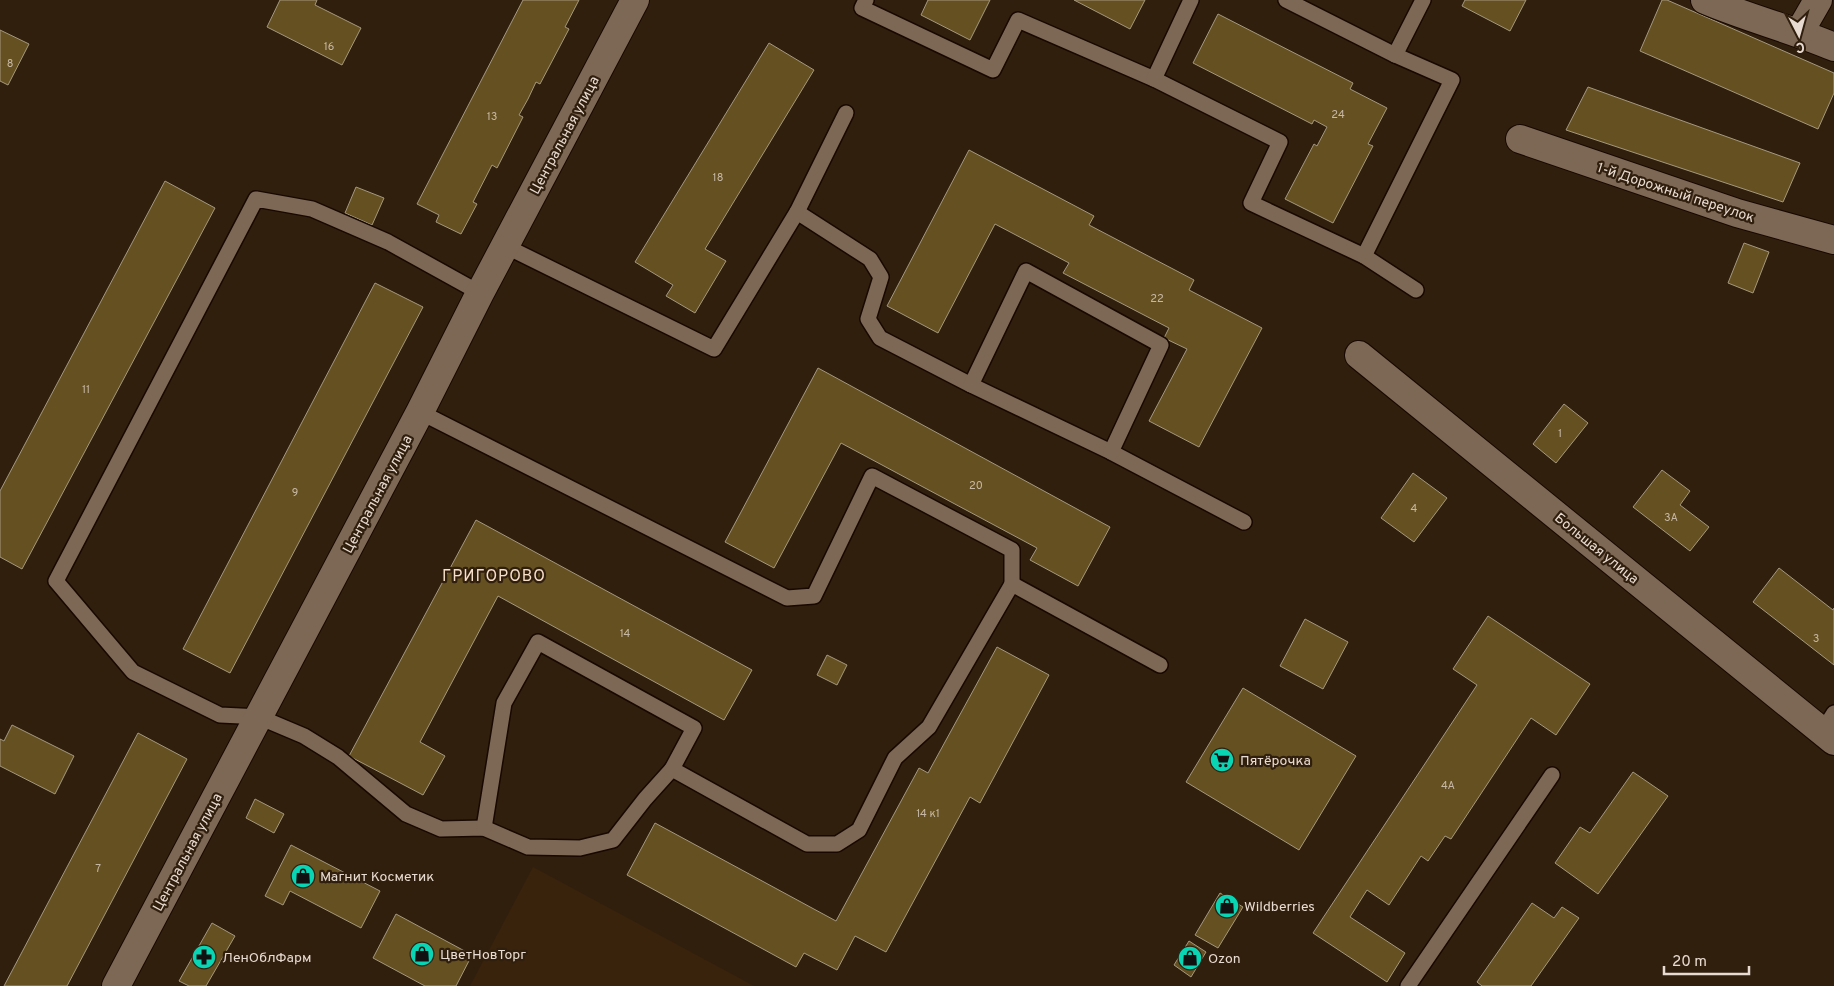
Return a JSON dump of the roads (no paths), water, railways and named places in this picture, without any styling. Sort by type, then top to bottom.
[{"type":"street","name":"Центральная улица","points":[[116,986],[420,412],[480,293],[635,0]]},
{"type":"street","points":[[1705,0],[1800,32],[1834,47]]},
{"type":"street","points":[[1800,32],[1818,0]]},
{"type":"street","name":"1-й Дорожный переулок","points":[[1520,139],[1737,213],[1834,240]]},
{"type":"street","name":"Большая улица","points":[[1359,355],[1830,729]]},
{"type":"lane","points":[[866,0],[862,8],[993,70],[1018,20],[1154,80],[1280,142],[1251,203],[1364,256],[1416,290]]},
{"type":"lane","points":[[1154,80],[1191,0]]},
{"type":"lane","points":[[1286,0],[1452,80],[1364,256]]},
{"type":"lane","points":[[1395,54],[1424,0]]},
{"type":"lane","points":[[505,246],[714,349],[797,212],[846,113]]},
{"type":"lane","points":[[480,293],[388,242],[312,209],[256,199],[56,581],[133,672],[220,715],[259,717],[304,736],[338,757],[406,814],[440,829],[484,828],[528,847],[580,848],[613,840],[645,799],[672,769],[694,728],[538,642],[504,703],[484,828]]},
{"type":"lane","points":[[797,212],[870,259],[881,277],[868,319],[880,338],[971,385],[1111,452],[1244,522]]},
{"type":"lane","points":[[971,385],[1026,271],[1161,345],[1111,452]]},
{"type":"lane","points":[[420,412],[787,598],[814,596],[872,476],[1012,550],[1012,584],[929,727],[895,758],[859,830],[837,844],[807,844],[672,769]]},
{"type":"lane","points":[[1012,584],[1160,665]]},
{"type":"lane","points":[[1408,986],[1552,775]]},
{"type":"place","name":"Пятёрочка","points":[[1222,760]]},
{"type":"place","name":"Магнит Косметик","points":[[303,876]]},
{"type":"place","name":"Wildberries","points":[[1227,906]]},
{"type":"place","name":"ЦветНовТорг","points":[[422,954]]},
{"type":"place","name":"ЛенОблФарм","points":[[204,957]]},
{"type":"place","name":"Ozon","points":[[1190,958]]},
{"type":"district","name":"ГРИГОРОВО","points":[[494,575]]}]
